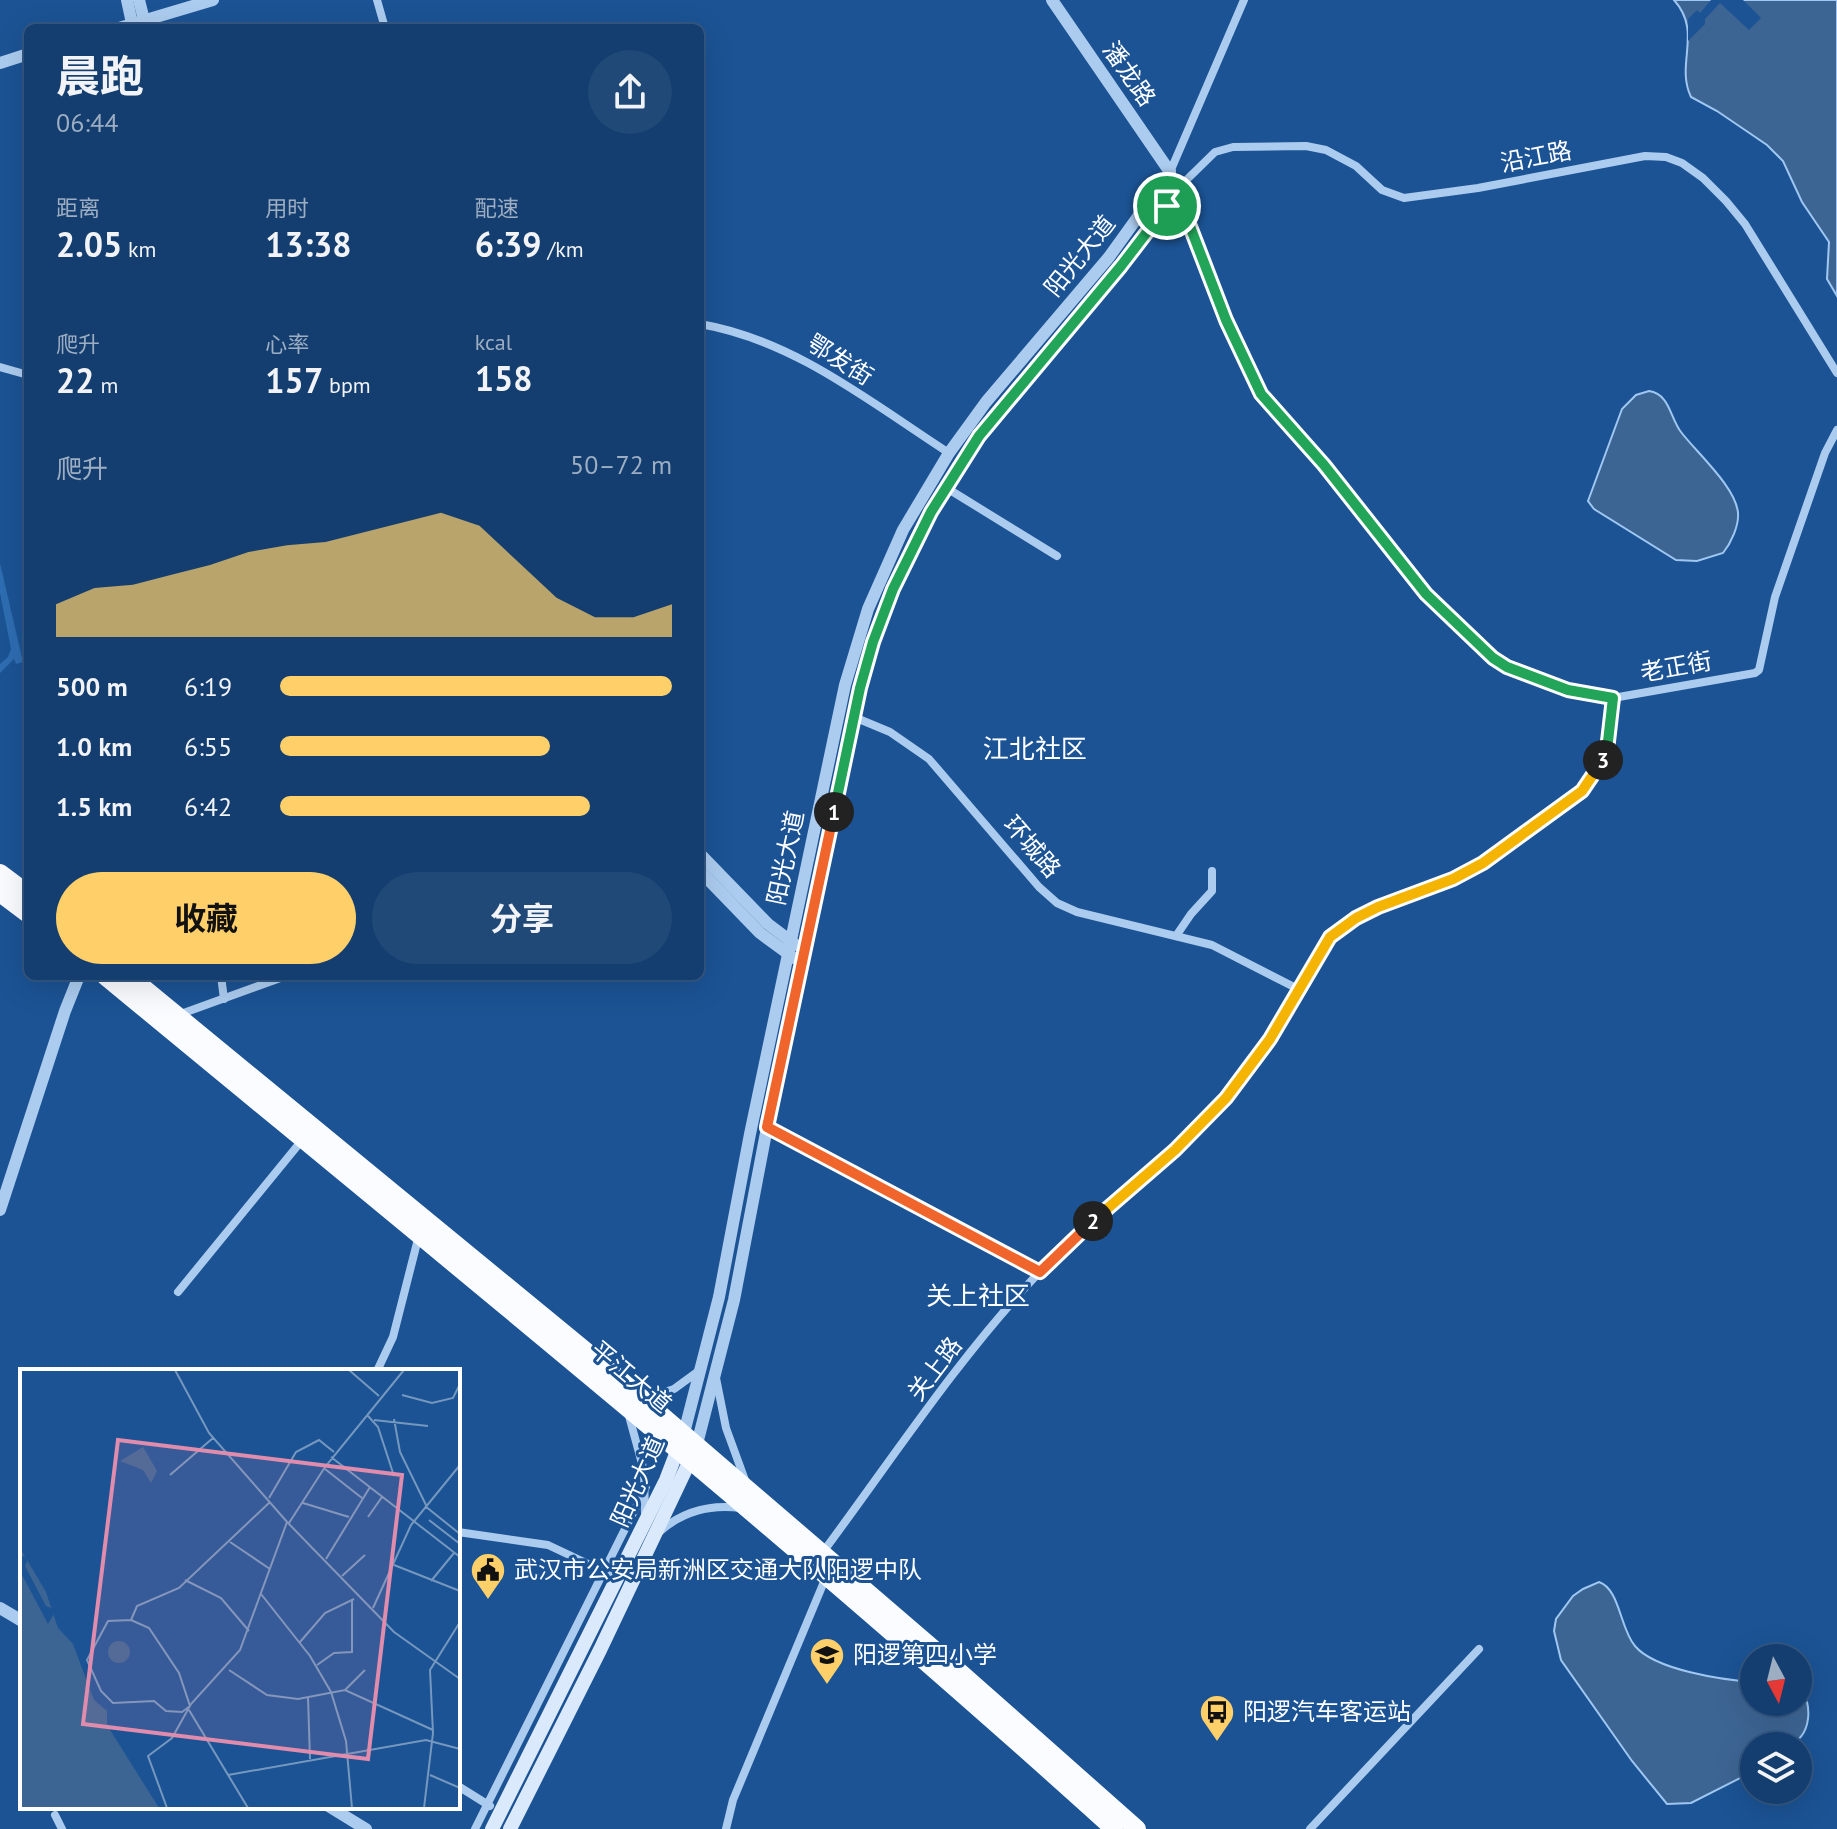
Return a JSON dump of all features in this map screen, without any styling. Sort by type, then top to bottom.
[{"type":"highway","points":[[0,873],[24,891]]},
{"type":"highway","points":[[0,893],[24,911]]},
{"type":"highway","name":"平江大道","points":[[110,980],[419,1234],[634,1401]]},
{"type":"highway","name":"平江大道","points":[[134,980],[634,1401],[687,1447],[749,1510],[1114,1829]]},
{"type":"highway","name":"平江大道","points":[[687,1447],[751,1491],[1137,1829]]},
{"type":"main road","name":"阳光大道","points":[[492,1829],[495,1809],[611,1575],[687,1447]]},
{"type":"main road","name":"阳光大道","points":[[510,1829],[655,1537],[687,1447]]},
{"type":"street","points":[[127,0],[139,24]]},
{"type":"street","points":[[139,0],[139,24]]},
{"type":"street","points":[[142,24],[213,0]]},
{"type":"street","points":[[377,0],[384,24]]},
{"type":"street","name":"潘龙路","points":[[1052,0],[1170,172]]},
{"type":"street","points":[[1170,172],[1244,0]]},
{"type":"street","points":[[0,63],[24,55]]},
{"type":"street","name":"沿江路","points":[[1168,198],[1215,152],[1233,147],[1306,146],[1326,150],[1356,166],[1382,190],[1404,198],[1478,188],[1645,156],[1666,157],[1690,167],[1736,212],[1837,373]]},
{"type":"street","name":"阳光大道","points":[[687,1447],[715,1372],[734,1300],[767,1127],[854,717],[882,615],[917,537],[945,487],[998,412],[1121,266],[1167,206],[1170,172]]},
{"type":"street","name":"阳光大道","points":[[687,1447],[700,1369],[719,1297],[750,1134],[845,685],[858,637],[903,530],[949,453],[986,402],[1109,257],[1170,172]]},
{"type":"street","name":"老正街","points":[[1168,198],[1186,216],[1261,394],[1324,465],[1426,594],[1493,658],[1507,667],[1568,690],[1613,698],[1759,670],[1775,597],[1825,453],[1837,430]]},
{"type":"street","name":"鄂发街","points":[[704,325],[739,333],[789,352],[949,453]]},
{"type":"street","points":[[0,367],[24,374]]},
{"type":"street","points":[[945,487],[1057,556]]},
{"type":"street","name":"关上路","points":[[822,1553],[947,1385],[1040,1272],[1109,1206],[1175,1150],[1226,1098],[1270,1039],[1330,937],[1378,907],[1461,876],[1582,791],[1597,773],[1607,750],[1613,698]]},
{"type":"street","name":"环城路","points":[[854,717],[890,732],[929,759],[1039,887],[1057,903],[1077,912],[1227,951],[1300,990]]},
{"type":"street","points":[[704,858],[790,948]]},
{"type":"street","points":[[1176,936],[1212,891],[1212,871]]},
{"type":"street","points":[[704,875],[760,933],[804,958]]},
{"type":"street","points":[[0,1210],[77,980]]},
{"type":"street","points":[[222,980],[224,999]]},
{"type":"street","points":[[177,1015],[275,980]]},
{"type":"street","points":[[767,1127],[1040,1272]]},
{"type":"street","points":[[178,1292],[303,1139]]},
{"type":"street","points":[[378,1369],[393,1337],[419,1234]]},
{"type":"street","points":[[645,1522],[646,1487],[634,1401],[674,1389],[700,1369]]},
{"type":"street","points":[[715,1372],[726,1428],[751,1491]]},
{"type":"street","points":[[460,1532],[548,1545],[611,1575],[646,1487]]},
{"type":"street","points":[[655,1537],[679,1518],[697,1510],[718,1507],[749,1510]]},
{"type":"street","points":[[726,1829],[733,1800],[826,1577]]},
{"type":"street","points":[[0,1608],[20,1620]]},
{"type":"street","points":[[1310,1829],[1479,1649]]},
{"type":"street","points":[[460,1787],[495,1809],[475,1829]]},
{"type":"street","points":[[333,1809],[366,1829]]},
{"type":"street","points":[[55,1815],[62,1829]]},
{"type":"shaded area","points":[[1674,0],[1837,0],[1837,296],[1827,279],[1829,242],[1802,202],[1783,161],[1767,145],[1691,97],[1686,72],[1687,24]]},
{"type":"shaded area","points":[[1649,391],[1665,402],[1681,432],[1723,481],[1736,503],[1737,523],[1723,553],[1697,561],[1676,560],[1594,509],[1588,501],[1622,409],[1636,395]]},
{"type":"shaded area","points":[[0,563],[23,662],[16,664],[14,659],[0,673],[0,664],[11,649],[0,593]]},
{"type":"shaded area","points":[[1599,1582],[1606,1586],[1616,1601],[1630,1639],[1645,1654],[1673,1667],[1740,1681],[1740,1716],[1808,1716],[1804,1732],[1740,1732],[1740,1778],[1691,1803],[1667,1804],[1632,1761],[1561,1660],[1554,1631],[1556,1619],[1573,1596]]},
{"type":"pier","points":[[1711,0],[1743,0],[1761,18],[1749,30],[1720,3],[1688,41],[1688,19],[1697,10],[1700,13]]},
{"type":"place","name":"武汉市公安局新洲区交通大队阳逻中队","points":[[488,1601]]},
{"type":"place","name":"阳逻第四小学","points":[[827,1686]]},
{"type":"place","name":"阳逻汽车客运站","points":[[1217,1743]]},
{"type":"district","name":"江北社区","points":[[1035,749]]},
{"type":"district","name":"关上社区","points":[[978,1296]]},
{"type":"route","points":[[1168,198],[1186,216],[1226,320],[1261,394],[1324,465],[1426,594],[1493,658],[1537,681],[1583,694],[1613,698],[1607,750],[1597,773],[1582,791],[1483,863],[1461,876],[1378,907],[1330,937],[1270,1039],[1226,1098],[1175,1150],[1109,1206],[1040,1272],[767,1127],[860,688],[893,589],[945,487],[979,436],[1097,297],[1167,206],[1168,198]]}]
